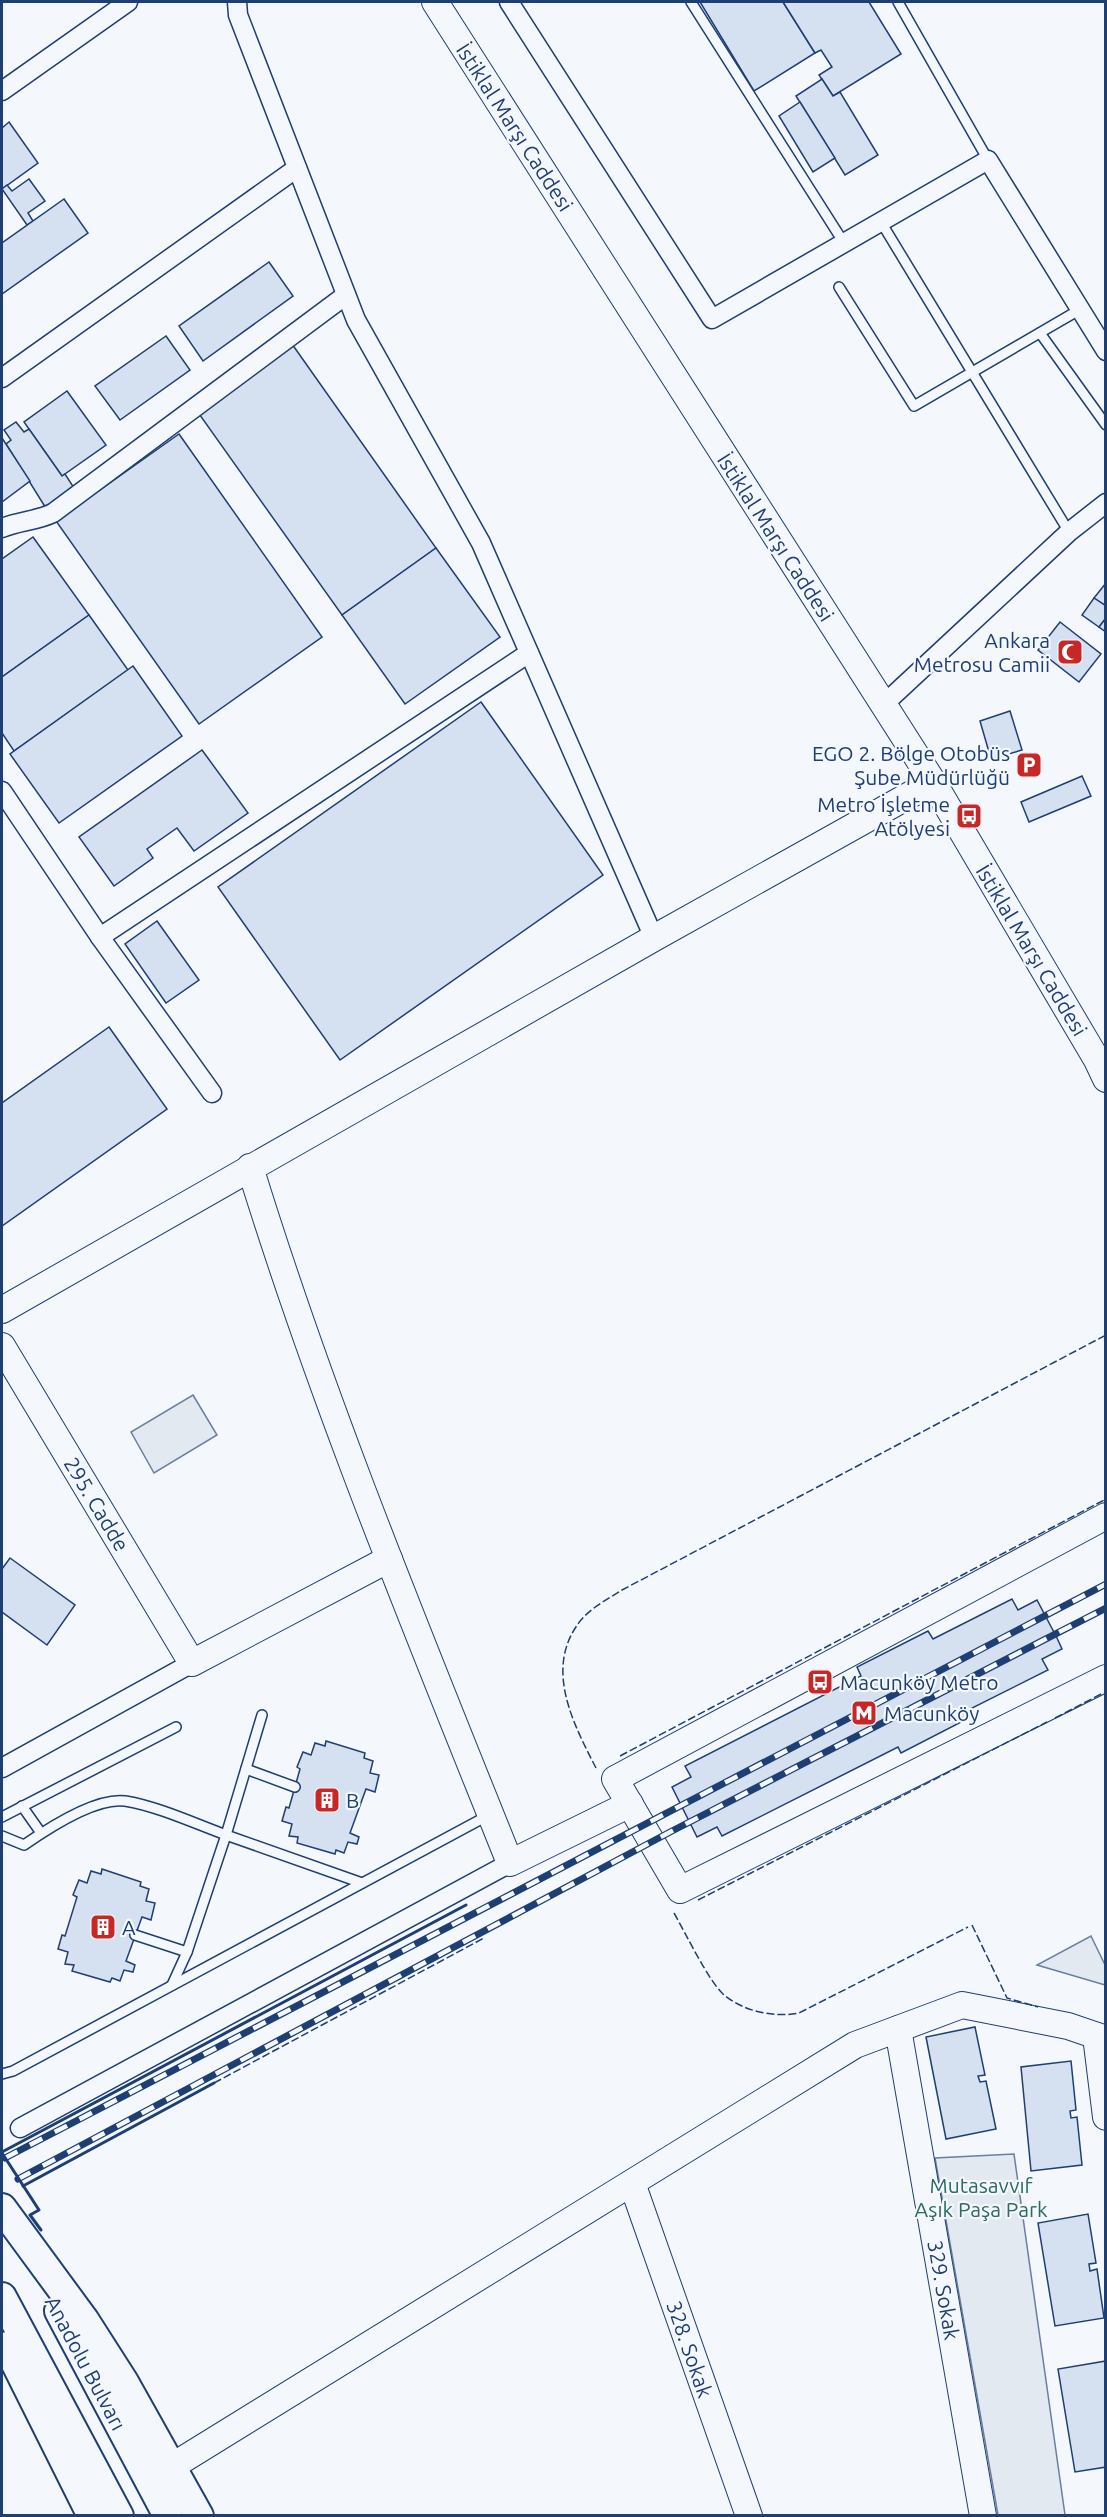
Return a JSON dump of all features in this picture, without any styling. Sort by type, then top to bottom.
[{"type":"main road","points":[[2,2210],[85,2320],[124,2382],[200,2516]]},
{"type":"main road","name":"Anadolu Bulvarı","points":[[2,2210],[168,2516]]},
{"type":"main road","name":"Anadolu Bulvarı","points":[[2,2298],[119,2516]]},
{"type":"main road","points":[[2,2336],[84,2512]]},
{"type":"street","points":[[237,2],[238,15],[356,320],[481,543],[654,938]]},
{"type":"street","name":"İstiklal Marşı Caddesi","points":[[435,2],[933,782],[1092,1051],[1106,1079]]},
{"type":"street","points":[[509,2],[712,319],[988,160],[1106,351]]},
{"type":"street","points":[[2,91],[117,5]]},
{"type":"street","points":[[2,378],[297,168]]},
{"type":"street","points":[[2,528],[19,521],[44,518],[53,513],[346,295]]},
{"type":"street","points":[[883,705],[1069,532],[1106,503]]},
{"type":"street","points":[[100,937],[529,653]]},
{"type":"street","points":[[2,1310],[250,1167],[933,782]]},
{"type":"street","points":[[2,791],[100,937],[212,1093]]},
{"type":"street","points":[[250,1167],[286,1284],[389,1559],[510,1863]]},
{"type":"street","name":"295. Cadde","points":[[2,1346],[192,1663]]},
{"type":"street","points":[[1106,1516],[615,1779],[680,1890],[1106,1678]]},
{"type":"street","points":[[2,1768],[192,1663],[389,1559]]},
{"type":"street","points":[[20,2128],[510,1863],[630,1804]]},
{"type":"street","points":[[171,2467],[855,2045],[962,2005],[1068,2026],[1101,2038],[1106,2118]]},
{"type":"street","name":"329. Sokak","points":[[898,2029],[983,2516]]},
{"type":"street","name":"328. Sokak","points":[[632,2183],[749,2516]]},
{"type":"lane","points":[[691,2],[844,243]]},
{"type":"lane","points":[[898,2],[988,160]]},
{"type":"lane","points":[[881,222],[1069,532]]},
{"type":"lane","points":[[839,287],[914,406],[1080,310]]},
{"type":"lane","points":[[1040,333],[1106,425]]},
{"type":"lane","points":[[172,1985],[187,1952],[226,1835],[262,1714]]},
{"type":"lane","points":[[2,1817],[176,1726]]},
{"type":"lane","points":[[246,1769],[295,1787]]},
{"type":"lane","points":[[2,1836],[24,1845],[87,1808],[123,1801],[363,1883]]},
{"type":"lane","points":[[22,1806],[41,1833]]},
{"type":"lane","points":[[2,2074],[13,2071],[490,1815]]},
{"type":"lane","points":[[135,1935],[187,1952]]},
{"type":"green space","points":[[193,1395],[217,1435],[154,1473],[131,1432]]},
{"type":"green space","points":[[1091,1936],[1105,1965],[1105,1985],[1037,1965]]},
{"type":"green space","name":"Mutasavvıf Aşık Paşa Park","points":[[1014,2154],[1065,2515],[998,2515],[935,2158]]},
{"type":"building","points":[[700,2],[783,2],[815,53],[754,91]]},
{"type":"building","points":[[783,2],[869,2],[901,54],[833,96],[819,75],[832,67],[821,50],[815,53]]},
{"type":"building","points":[[822,79],[833,96],[840,92],[878,155],[845,175],[796,96]]},
{"type":"building","points":[[800,102],[835,158],[813,172],[779,116]]},
{"type":"building","points":[[9,122],[38,163],[2,189],[2,128]]},
{"type":"building","points":[[29,179],[45,201],[28,213],[33,221],[27,225],[2,189],[7,185],[12,191]]},
{"type":"building","points":[[64,199],[88,233],[2,294],[2,243]]},
{"type":"building","points":[[269,262],[293,296],[203,361],[179,326]]},
{"type":"building","points":[[166,336],[190,370],[120,420],[95,386]]},
{"type":"building","points":[[292,344],[436,548],[342,615],[197,411]]},
{"type":"building","points":[[67,391],[106,445],[62,476],[24,422]]},
{"type":"building","points":[[16,422],[24,432],[29,429],[62,476],[65,474],[76,491],[47,510],[6,444],[11,440],[4,430]]},
{"type":"building","points":[[179,434],[322,637],[199,724],[56,521]]},
{"type":"building","points":[[2,438],[30,481],[2,502]]},
{"type":"building","points":[[33,537],[89,615],[2,677],[2,559]]},
{"type":"building","points":[[436,548],[500,637],[405,704],[342,615]]},
{"type":"building","points":[[1106,583],[1106,606],[1094,598]]},
{"type":"building","points":[[1094,598],[1106,606],[1106,618],[1099,627],[1082,615]]},
{"type":"building","points":[[89,615],[128,670],[14,751],[2,733],[2,677]]},
{"type":"building","points":[[1106,618],[1106,632],[1099,627]]},
{"type":"building","name":"Ankara Metrosu Camii","points":[[1060,622],[1101,654],[1079,682],[1038,650]]},
{"type":"building","points":[[133,666],[182,736],[59,823],[10,754]]},
{"type":"building","points":[[481,702],[603,875],[340,1060],[218,887]]},
{"type":"building","points":[[1010,711],[1022,750],[991,759],[980,721]]},
{"type":"building","points":[[202,750],[248,813],[194,851],[177,828],[147,849],[153,858],[114,886],[79,837]]},
{"type":"building","points":[[1082,776],[1091,796],[1029,822],[1021,802]]},
{"type":"building","points":[[157,921],[199,980],[166,1003],[125,944]]},
{"type":"building","points":[[109,1027],[167,1109],[2,1226],[2,1103]]},
{"type":"building","points":[[10,1558],[75,1605],[47,1645],[2,1612],[2,1569]]},
{"type":"building","points":[[1012,1599],[1018,1610],[1037,1600],[1057,1638],[1062,1649],[1042,1659],[1048,1670],[968,1710],[971,1717],[901,1753],[898,1747],[722,1836],[717,1827],[697,1837],[672,1787],[691,1777],[685,1766],[861,1676],[857,1667],[928,1631],[933,1639]]},
{"type":"building","name":"B","points":[[326,1741],[365,1753],[364,1758],[373,1761],[370,1773],[379,1775],[375,1792],[366,1789],[350,1833],[359,1837],[357,1844],[348,1842],[344,1853],[336,1850],[335,1854],[297,1843],[298,1837],[289,1836],[292,1824],[282,1821],[286,1807],[289,1808],[300,1769],[297,1767],[303,1752],[311,1755],[315,1743],[325,1746]]},
{"type":"building","name":"A","points":[[102,1869],[141,1882],[140,1886],[149,1889],[146,1901],[155,1903],[151,1920],[142,1917],[126,1961],[135,1965],[133,1972],[124,1970],[120,1981],[112,1978],[110,1982],[72,1971],[74,1965],[65,1964],[68,1952],[58,1949],[62,1935],[65,1936],[77,1897],[73,1895],[79,1880],[87,1883],[91,1871],[101,1874]]},
{"type":"building","points":[[975,2027],[985,2075],[978,2076],[980,2082],[986,2081],[996,2129],[946,2139],[926,2037]]},
{"type":"building","points":[[1071,2061],[1076,2110],[1070,2111],[1071,2118],[1077,2117],[1082,2165],[1031,2171],[1021,2067]]},
{"type":"building","points":[[1088,2214],[1096,2263],[1089,2264],[1090,2271],[1097,2269],[1104,2318],[1055,2326],[1038,2223]]},
{"type":"building","points":[[1106,2361],[1106,2467],[1075,2472],[1058,2369]]},
{"type":"railway","points":[[5,2158],[1106,1584]]},
{"type":"railway","points":[[18,2179],[672,1831],[1106,1608]]},
{"type":"fence","points":[[596,1768],[571,1714],[563,1676],[564,1657],[570,1638],[581,1620],[590,1611],[622,1590],[1106,1335]]},
{"type":"fence","points":[[620,1756],[1106,1499]]},
{"type":"fence","points":[[1055,1718],[1103,1693]]},
{"type":"fence","points":[[698,1900],[1047,1722]]},
{"type":"fence","points":[[674,1913],[704,1967],[723,1994],[749,2009],[779,2015],[799,2013],[968,1927]]},
{"type":"fence","points":[[972,1925],[1007,1998],[1038,2007]]},
{"type":"fence","points":[[214,2083],[484,1938]]},
{"type":"wall","points":[[2,2152],[466,1905]]},
{"type":"wall","points":[[23,2186],[214,2083]]},
{"type":"wall","points":[[2,2153],[39,2210],[30,2215],[41,2230]]},
{"type":"place","name":"Ankara Metrosu Camii","points":[[1070,652]]},
{"type":"place","name":"EGO 2. Bölge Otobüs Şube Müdürlüğü","points":[[1029,765]]},
{"type":"place","name":"Metro İşletme Atölyesi","points":[[969,816]]},
{"type":"place","name":"Macunköy Metro","points":[[820,1682]]},
{"type":"place","name":"Macunköy","points":[[864,1713]]},
{"type":"place","name":"B","points":[[327,1800]]},
{"type":"place","name":"A","points":[[103,1927]]}]
